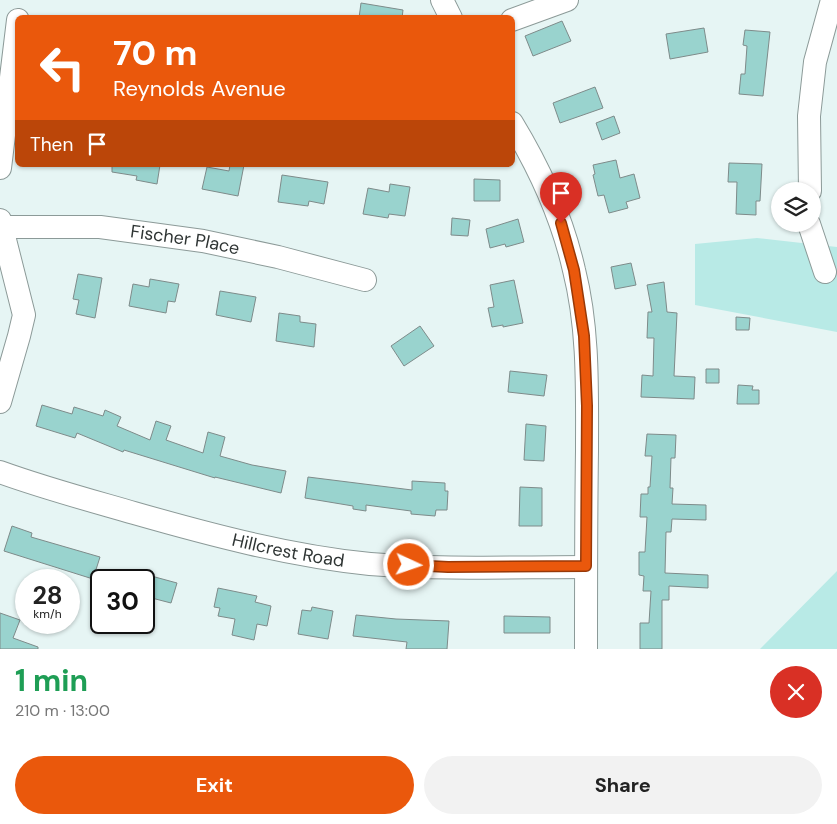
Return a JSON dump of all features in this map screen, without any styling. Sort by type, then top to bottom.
[{"type":"street","points":[[18,15],[20,0]]},
{"type":"street","points":[[442,0],[450,15]]},
{"type":"street","points":[[515,19],[567,0]]},
{"type":"street","points":[[810,182],[810,116],[814,62],[827,1]]},
{"type":"street","points":[[0,168],[15,44]]},
{"type":"street","points":[[515,128],[547,186],[561,223],[579,292],[586,358],[586,649]]},
{"type":"street","points":[[0,402],[24,314],[1,224]]},
{"type":"street","name":"Fischer Place","points":[[1,224],[100,226],[203,241],[278,256],[365,280]]},
{"type":"street","points":[[812,232],[825,272]]},
{"type":"street","name":"Hillcrest Road","points":[[0,472],[33,484],[205,533],[300,553],[370,564],[448,567],[586,566]]},
{"type":"shaded area","points":[[757,238],[837,247],[837,332],[695,305],[695,244]]},
{"type":"shaded area","points":[[837,571],[837,649],[760,649]]},
{"type":"building","points":[[361,3],[403,10],[402,15],[359,15]]},
{"type":"building","points":[[562,21],[571,41],[533,56],[525,36]]},
{"type":"building","points":[[704,28],[708,52],[670,59],[666,34]]},
{"type":"building","points":[[745,30],[770,32],[763,96],[739,94],[741,74],[745,74],[747,46],[743,45]]},
{"type":"building","points":[[595,87],[603,108],[560,123],[553,103]]},
{"type":"building","points":[[614,116],[620,133],[602,140],[596,123]]},
{"type":"building","points":[[616,160],[620,178],[634,174],[640,198],[626,202],[628,208],[609,213],[604,195],[598,196],[593,175],[595,174],[593,165]]},
{"type":"building","points":[[729,163],[762,164],[760,201],[756,201],[756,215],[736,214],[737,182],[728,182]]},
{"type":"building","points":[[112,167],[160,167],[157,184],[136,180],[137,176],[112,172]]},
{"type":"building","points":[[207,167],[229,171],[230,167],[244,167],[238,196],[202,189]]},
{"type":"building","points":[[282,175],[328,182],[324,204],[309,201],[308,206],[278,202]]},
{"type":"building","points":[[474,179],[500,180],[500,201],[474,201]]},
{"type":"building","points":[[390,184],[410,187],[405,216],[389,214],[388,218],[363,214],[368,188],[389,192]]},
{"type":"building","points":[[452,218],[470,220],[468,236],[451,235]]},
{"type":"building","points":[[518,219],[524,242],[506,247],[505,244],[490,248],[486,229]]},
{"type":"building","points":[[631,263],[636,285],[615,289],[611,267]]},
{"type":"building","points":[[78,274],[102,278],[95,318],[76,314],[79,300],[73,299]]},
{"type":"building","points":[[150,279],[179,284],[175,302],[168,301],[166,313],[129,306],[133,284],[149,287]]},
{"type":"building","points":[[514,280],[523,323],[492,327],[488,308],[494,307],[490,285]]},
{"type":"building","points":[[664,282],[667,312],[677,313],[674,376],[695,377],[694,399],[641,397],[642,375],[653,376],[654,338],[647,338],[648,312],[652,312],[647,285]]},
{"type":"building","points":[[220,291],[256,297],[251,322],[216,315]]},
{"type":"building","points":[[279,313],[300,316],[300,322],[316,324],[314,347],[276,341]]},
{"type":"building","points":[[736,317],[750,318],[749,330],[736,330]]},
{"type":"building","points":[[420,326],[434,346],[404,366],[391,346]]},
{"type":"building","points":[[706,369],[719,369],[719,383],[706,383]]},
{"type":"building","points":[[510,371],[547,375],[544,396],[508,392]]},
{"type":"building","points":[[738,385],[753,386],[752,390],[759,390],[759,404],[737,404]]},
{"type":"building","points":[[42,405],[72,414],[74,407],[103,416],[105,410],[121,417],[117,426],[150,440],[156,421],[171,426],[166,440],[203,453],[208,432],[225,437],[220,456],[252,465],[286,471],[281,493],[215,478],[124,450],[123,452],[77,433],[75,438],[36,426]]},
{"type":"building","points":[[526,424],[546,426],[544,461],[524,460]]},
{"type":"building","points":[[647,434],[676,435],[675,458],[671,458],[670,488],[673,488],[672,504],[706,505],[706,520],[672,519],[671,532],[666,532],[665,573],[708,575],[708,588],[669,586],[669,600],[662,600],[662,649],[640,649],[640,623],[649,623],[651,591],[643,591],[644,576],[639,575],[639,552],[645,552],[647,517],[640,517],[641,494],[648,494],[652,456],[645,456]]},
{"type":"building","points":[[308,477],[412,490],[412,481],[445,483],[445,491],[448,491],[447,510],[436,510],[435,516],[411,514],[411,511],[366,505],[366,511],[353,509],[353,506],[305,498]]},
{"type":"building","points":[[520,487],[542,488],[542,526],[519,526]]},
{"type":"building","points":[[12,526],[32,533],[31,537],[100,557],[96,569],[90,569],[90,578],[80,575],[80,569],[61,569],[4,551]]},
{"type":"building","points":[[155,577],[177,583],[171,603],[155,599]]},
{"type":"building","points":[[218,588],[257,596],[255,602],[271,606],[267,626],[257,624],[254,640],[232,635],[235,619],[218,616],[220,608],[214,607]]},
{"type":"building","points":[[312,607],[333,611],[328,639],[298,634],[302,610],[311,611]]},
{"type":"building","points":[[0,613],[15,618],[13,638],[38,647],[38,649],[0,649]]},
{"type":"building","points":[[356,615],[449,621],[447,649],[406,649],[407,642],[353,636]]},
{"type":"building","points":[[504,616],[550,617],[550,633],[504,633]]},
{"type":"route","points":[[409,565],[448,567],[586,566],[586,358],[582,314],[574,270],[561,223]]}]
